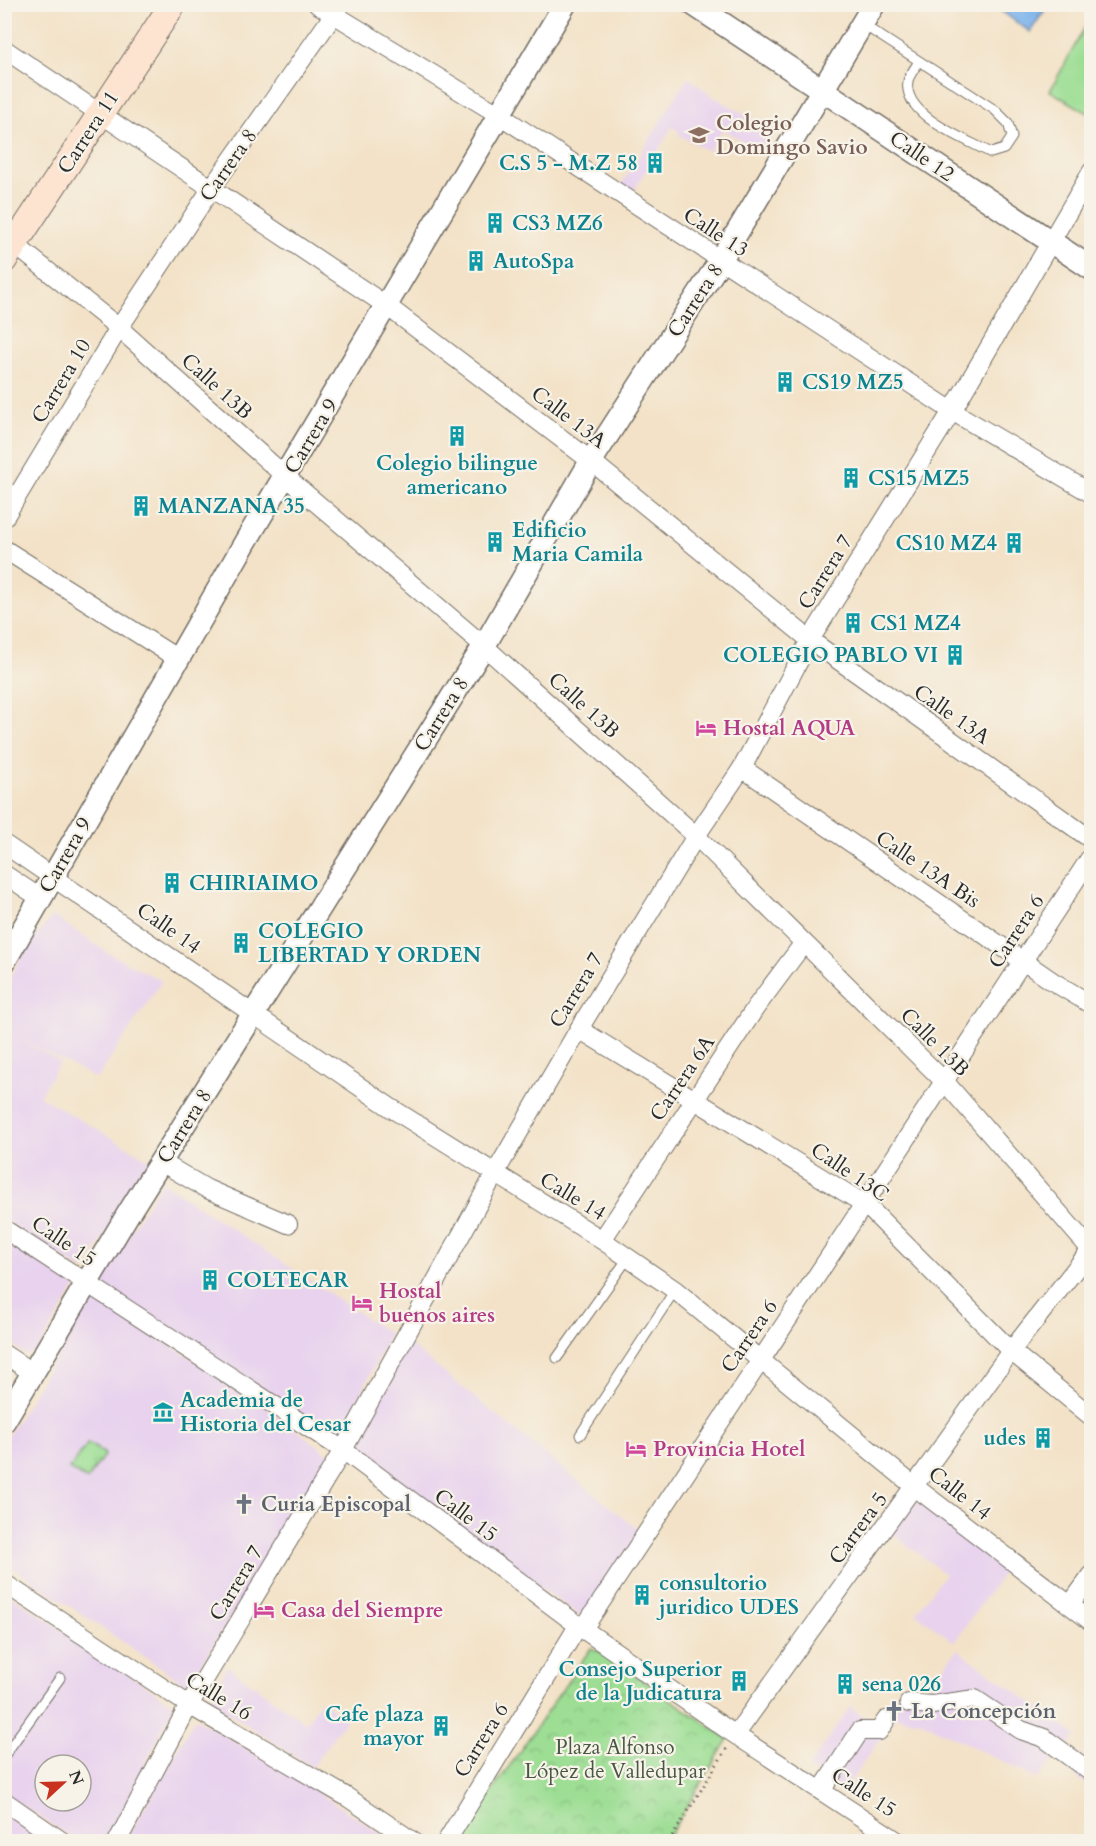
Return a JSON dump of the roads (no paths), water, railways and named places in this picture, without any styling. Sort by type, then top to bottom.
[{"type":"main road","name":"Carrera 11","points":[[7,243],[94,108],[156,4]]},
{"type":"main road","name":"Carrera 11","points":[[94,108],[173,4]]},
{"type":"street","name":"Calle 13","points":[[317,4],[338,10],[952,411],[1092,494]]},
{"type":"street","name":"Carrera 9","points":[[4,962],[178,659],[565,4]]},
{"type":"street","name":"Calle 12","points":[[693,4],[1092,269]]},
{"type":"street","name":"Carrera 8","points":[[119,328],[211,189],[338,10]]},
{"type":"street","name":"Carrera 8","points":[[4,1421],[161,1162],[484,646],[591,461],[720,261],[867,11]]},
{"type":"street","name":"Calle 13A","points":[[4,49],[387,306],[591,461],[810,640],[1092,840]]},
{"type":"street","name":"Carrera 7","points":[[117,1842],[189,1705],[343,1450],[494,1175],[579,1029],[696,836],[742,768],[810,640],[952,411],[1092,171]]},
{"type":"street","name":"Calle 13B","points":[[7,243],[119,328],[286,477],[484,646],[696,836],[945,1082],[1091,1249]]},
{"type":"street","name":"Carrera 10","points":[[4,518],[119,328]]},
{"type":"street","points":[[4,549],[178,659]]},
{"type":"street","name":"Calle 13A Bis","points":[[742,768],[1023,962],[1092,1005]]},
{"type":"street","name":"Calle 14","points":[[4,844],[494,1175],[602,1240],[675,1290],[761,1358],[915,1487],[1092,1622]]},
{"type":"street","name":"Carrera 6","points":[[446,1842],[575,1631],[583,1629],[761,1358],[866,1205],[1092,855]]},
{"type":"street","points":[[4,874],[40,898]]},
{"type":"street","name":"Carrera 6A","points":[[602,1240],[756,1007],[803,944]]},
{"type":"street","name":"Calle 13C","points":[[579,1029],[866,1205],[1011,1351],[1092,1417]]},
{"type":"street","points":[[161,1162],[207,1189],[288,1224]]},
{"type":"street","name":"Calle 15","points":[[4,1228],[343,1450],[583,1629],[899,1842]]},
{"type":"street","name":"Carrera 5","points":[[736,1734],[1011,1351],[1091,1249]]},
{"type":"street","points":[[4,1354],[33,1373]]},
{"type":"street","points":[[1070,1605],[1092,1575]]},
{"type":"street","name":"Calle 16","points":[[4,1583],[189,1705],[347,1797],[414,1842]]},
{"type":"street","points":[[909,1703],[932,1705],[975,1699],[1021,1730],[1044,1738],[1092,1773]]},
{"type":"street","points":[[821,1791],[860,1731],[879,1731],[886,1720]]},
{"type":"street","points":[[4,1801],[63,1842]]},
{"type":"lane","points":[[867,11],[919,61],[995,110],[1008,123],[1012,136],[1004,149],[991,153],[924,116],[910,102],[908,81],[919,61]]},
{"type":"lane","points":[[557,1358],[628,1258]]},
{"type":"lane","points":[[580,1436],[675,1290]]},
{"type":"lane","points":[[4,1756],[60,1678]]},
{"type":"water","points":[[993,5],[1044,5],[1047,7],[1030,32]]},
{"type":"place","name":"Colegio Domingo Savio","points":[[699,135]]},
{"type":"place","name":"C.S 5 - M.Z 58","points":[[655,163]]},
{"type":"place","name":"CS3 MZ6","points":[[495,223]]},
{"type":"place","name":"AutoSpa","points":[[476,261]]},
{"type":"place","name":"CS19 MZ5","points":[[785,382]]},
{"type":"place","name":"Colegio bilingue americano","points":[[457,436]]},
{"type":"place","name":"CS15 MZ5","points":[[851,478]]},
{"type":"place","name":"MANZANA 35","points":[[141,506]]},
{"type":"place","name":"Edificio Maria Camila","points":[[495,542]]},
{"type":"place","name":"CS10 MZ4","points":[[1014,543]]},
{"type":"place","name":"CS1 MZ4","points":[[853,623]]},
{"type":"place","name":"COLEGIO PABLO VI","points":[[955,655]]},
{"type":"place","name":"Hostal AQUA","points":[[706,728]]},
{"type":"place","name":"CHIRIAIMO","points":[[172,883]]},
{"type":"place","name":"COLEGIO LIBERTAD Y ORDEN","points":[[241,943]]},
{"type":"place","name":"COLTECAR","points":[[210,1280]]},
{"type":"place","name":"Hostal buenos aires","points":[[362,1303]]},
{"type":"place","name":"Academia de Historia del Cesar","points":[[163,1412]]},
{"type":"place","name":"udes","points":[[1043,1438]]},
{"type":"place","name":"Provincia Hotel","points":[[636,1449]]},
{"type":"place","name":"Curia Episcopal","points":[[244,1504]]},
{"type":"place","name":"consultorio juridico UDES","points":[[642,1595]]},
{"type":"place","name":"Casa del Siempre","points":[[264,1610]]},
{"type":"place","name":"Consejo Superior de la Judicatura","points":[[739,1681]]},
{"type":"place","name":"sena 026","points":[[845,1684]]},
{"type":"place","name":"La Concepción","points":[[894,1711]]},
{"type":"place","name":"Cafe plaza mayor","points":[[441,1726]]},
{"type":"park label","name":"Plaza Alfonso López de Valledupar","points":[[615,1759]]}]
